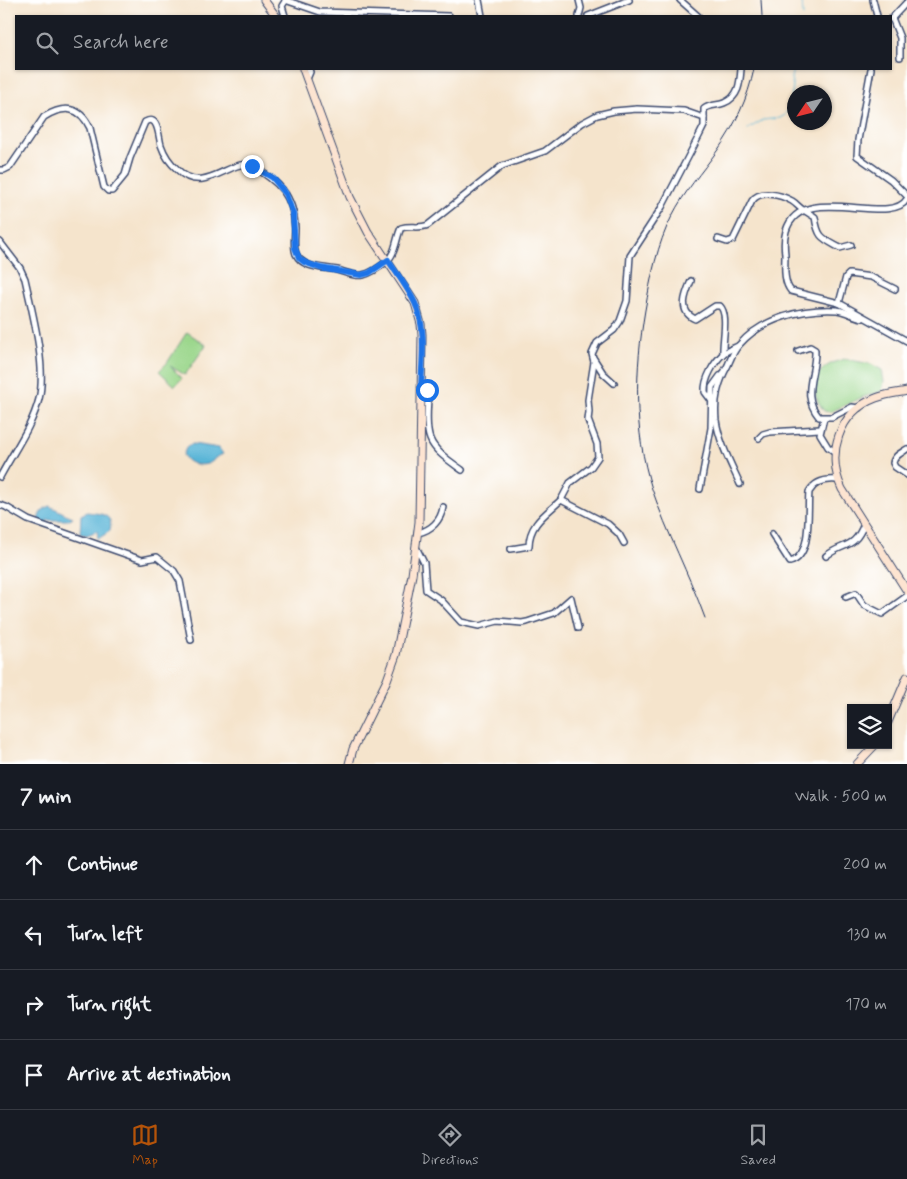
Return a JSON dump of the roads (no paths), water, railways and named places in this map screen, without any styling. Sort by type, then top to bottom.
[{"type":"street","points":[[264,0],[275,15]]},
{"type":"street","points":[[286,15],[282,6],[286,0],[320,12],[417,15]]},
{"type":"street","points":[[478,0],[482,15]]},
{"type":"street","points":[[579,0],[581,8],[579,15]]},
{"type":"street","points":[[591,15],[629,0]]},
{"type":"street","points":[[680,0],[697,15]]},
{"type":"street","points":[[873,0],[877,15]]},
{"type":"street","points":[[892,18],[907,2]]},
{"type":"street","points":[[892,21],[900,38],[900,57]]},
{"type":"street","points":[[303,70],[350,197],[368,232],[412,297],[418,312],[422,336],[418,533],[412,575],[396,655],[387,680],[353,748],[349,764]]},
{"type":"street","points":[[307,79],[309,70]]},
{"type":"street","points":[[511,548],[529,546],[530,532],[533,526],[561,500],[570,483],[591,467],[598,457],[597,444],[588,420],[588,400],[594,362],[592,354],[597,343],[614,330],[624,312],[627,301],[630,256],[662,207],[700,136],[704,126],[704,112],[707,106],[724,103],[732,98],[740,85],[741,70]]},
{"type":"street","points":[[871,70],[858,140],[857,156],[891,180],[907,198],[904,204],[880,210],[833,205],[814,207],[803,211],[788,224],[785,232],[787,285],[791,291],[839,303],[907,341]]},
{"type":"street","points":[[0,170],[10,166],[44,117],[52,112],[70,109],[83,115],[86,120],[90,128],[104,187],[108,191],[112,191],[125,175],[145,122],[150,120],[156,125],[165,155],[184,176],[194,179],[209,178],[248,164],[278,182],[290,204],[295,226],[295,248],[299,258],[320,268],[361,275],[369,273],[388,260],[402,228],[428,225],[502,166],[545,150],[582,123],[597,115],[637,109],[684,111],[704,118]]},
{"type":"street","points":[[718,239],[727,242],[733,240],[752,201],[757,196],[778,196],[794,202],[803,211],[815,217],[816,228],[823,238],[840,248],[852,245]]},
{"type":"street","points":[[0,242],[20,268],[25,279],[42,363],[41,390],[37,408],[0,478]]},
{"type":"street","points":[[839,303],[846,277],[850,274],[871,277],[883,281],[895,289]]},
{"type":"street","points":[[691,281],[684,301],[684,308],[690,316],[695,319],[715,306],[720,306],[723,309],[725,315],[722,340],[723,354]]},
{"type":"street","points":[[711,400],[706,394],[705,384],[723,354],[739,345],[764,325],[796,313],[838,310],[866,318]]},
{"type":"street","points":[[739,345],[716,390],[716,421],[722,441],[740,484]]},
{"type":"street","points":[[798,351],[810,347],[815,350],[808,395],[814,411],[819,417],[832,417],[852,407],[859,408]]},
{"type":"street","points":[[592,354],[600,370],[614,383]]},
{"type":"street","points":[[700,489],[711,428],[711,400],[714,384],[724,372]]},
{"type":"street","points":[[421,388],[427,390],[428,395],[430,438],[439,451],[462,470]]},
{"type":"street","points":[[907,391],[876,398],[849,416],[837,439],[835,452],[835,468],[842,490],[907,591]]},
{"type":"street","points":[[824,418],[820,434],[835,452]]},
{"type":"street","points":[[760,438],[763,434],[770,432],[820,429]]},
{"type":"street","points":[[907,449],[893,460],[895,467],[907,475]]},
{"type":"street","points":[[772,534],[790,562],[797,558],[804,549],[807,537],[809,492],[812,487],[823,481],[838,480]]},
{"type":"street","points":[[561,500],[608,524],[624,543]]},
{"type":"street","points":[[0,505],[28,520],[142,560],[156,557],[174,570],[180,581],[192,640]]},
{"type":"street","points":[[418,533],[428,531],[440,519],[443,507]]},
{"type":"street","points":[[826,556],[851,544],[861,533],[864,524]]},
{"type":"street","points":[[416,547],[424,563],[426,590],[441,600],[458,620],[465,624],[479,626],[498,621],[522,623],[554,613],[571,598],[578,628]]},
{"type":"street","points":[[846,597],[856,593],[864,605],[882,614],[907,596]]},
{"type":"street","points":[[892,713],[907,677]]},
{"type":"street","points":[[857,764],[871,749]]},
{"type":"water","points":[[193,444],[219,448],[223,454],[207,464],[191,463],[183,455],[187,446]]},
{"type":"water","points":[[49,506],[73,517],[68,520],[47,520],[47,524],[42,524],[38,520],[43,510]]},
{"type":"water","points":[[87,512],[101,514],[108,518],[111,525],[110,531],[98,539],[97,531],[87,535],[80,534],[81,515]]},
{"type":"waterway","points":[[802,0],[803,15]]},
{"type":"waterway","points":[[793,70],[791,78],[793,85]]},
{"type":"waterway","points":[[748,129],[763,120],[780,118],[785,115]]},
{"type":"railway","points":[[761,0],[762,15]]},
{"type":"railway","points":[[705,618],[658,505],[646,467],[639,422],[639,355],[652,273],[667,227],[693,182],[730,132],[740,112],[754,70]]}]
